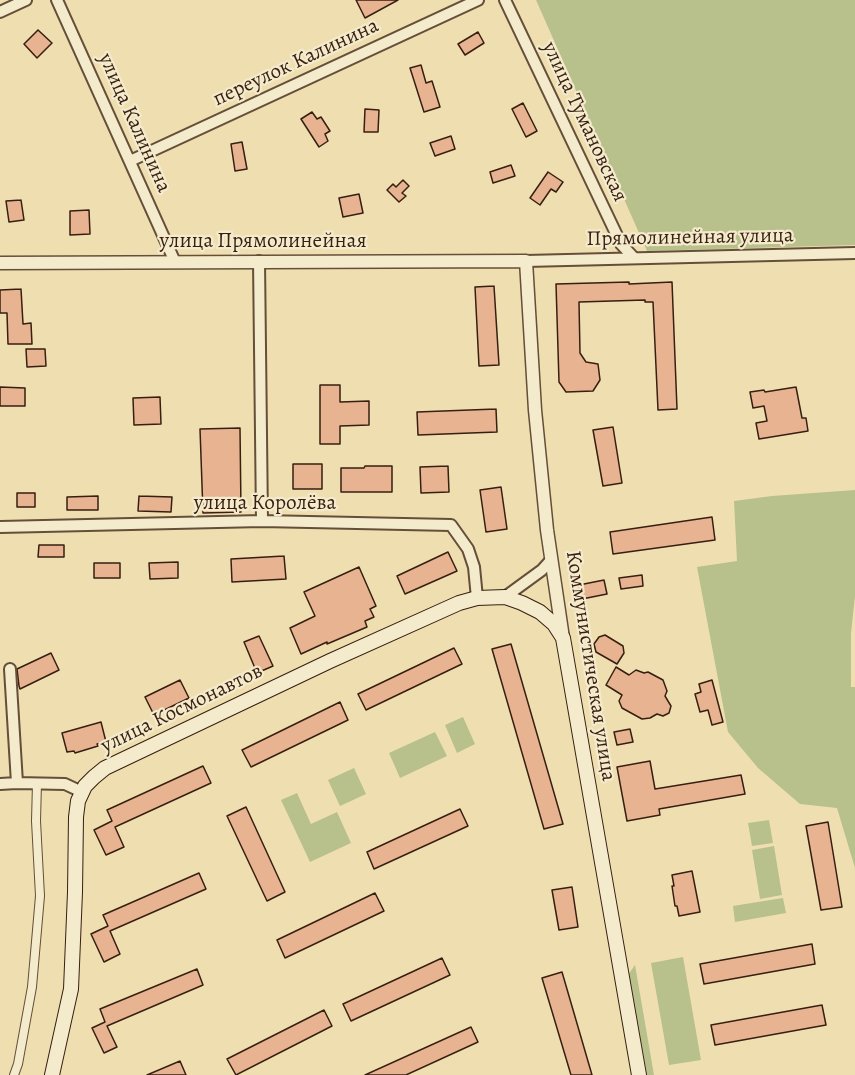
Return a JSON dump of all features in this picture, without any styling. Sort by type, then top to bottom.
[{"type":"main road","name":"улица Космонавтов","points":[[82,792],[105,768],[330,661],[459,603],[477,598],[505,597],[540,612],[554,624],[563,638]]},
{"type":"main road","name":"Коммунистическая улица","points":[[563,638],[639,1075]]},
{"type":"main road","points":[[52,1075],[71,989],[76,817],[82,792]]},
{"type":"street","points":[[0,12],[26,0]]},
{"type":"street","name":"улица Калинина","points":[[57,0],[175,262]]},
{"type":"street","name":"переулок Калинина","points":[[130,161],[478,0]]},
{"type":"street","name":"улица Тумановская","points":[[505,0],[621,244],[634,258]]},
{"type":"street","name":"Прямолинейная улица","points":[[526,261],[855,254]]},
{"type":"street","points":[[259,261],[262,521]]},
{"type":"street","name":"улица Прямолинейная","points":[[0,263],[526,261]]},
{"type":"street","name":"Коммунистическая улица","points":[[526,261],[535,410],[547,530],[563,638]]},
{"type":"street","name":"улица Королёва","points":[[0,527],[262,521],[451,525],[468,549],[474,567],[477,598]]},
{"type":"street","points":[[505,597],[542,570],[551,560]]},
{"type":"street","points":[[0,676],[10,669],[17,783]]},
{"type":"street","points":[[14,1075],[32,987],[40,896],[36,821],[37,783]]},
{"type":"street","points":[[0,784],[65,784],[82,792]]},
{"type":"green space","points":[[536,0],[855,0],[855,245],[647,251]]},
{"type":"green space","points":[[855,490],[855,596],[851,633],[851,687],[855,687],[855,868],[837,808],[800,804],[758,768],[728,732],[697,567],[737,561],[734,501]]},
{"type":"green space","points":[[463,717],[475,744],[457,753],[445,725]]},
{"type":"green space","points":[[435,732],[447,756],[400,778],[389,753]]},
{"type":"green space","points":[[354,768],[366,794],[340,806],[328,780]]},
{"type":"green space","points":[[297,793],[311,824],[337,812],[351,843],[310,862],[281,800]]},
{"type":"green space","points":[[769,820],[773,843],[752,846],[748,823]]},
{"type":"green space","points":[[774,846],[782,895],[760,899],[752,850]]},
{"type":"green space","points":[[783,898],[786,913],[735,922],[733,906]]},
{"type":"green space","points":[[683,957],[701,1060],[669,1065],[651,963]]},
{"type":"green space","points":[[635,965],[654,1075],[647,1075],[628,975]]},
{"type":"building","points":[[356,0],[398,0],[365,18]]},
{"type":"building","points":[[38,30],[52,43],[37,58],[24,44]]},
{"type":"building","points":[[478,32],[484,43],[465,55],[458,44]]},
{"type":"building","points":[[421,65],[426,83],[432,81],[440,107],[424,112],[410,68]]},
{"type":"building","points":[[523,103],[537,131],[526,137],[512,109]]},
{"type":"building","points":[[365,109],[379,110],[378,132],[364,132]]},
{"type":"building","points":[[312,112],[317,119],[321,117],[330,131],[325,134],[328,141],[319,147],[301,119]]},
{"type":"building","points":[[451,136],[455,149],[435,156],[430,143]]},
{"type":"building","points":[[242,142],[247,169],[235,171],[231,144]]},
{"type":"building","points":[[511,165],[515,176],[493,183],[490,172]]},
{"type":"building","points":[[548,172],[563,182],[556,192],[551,189],[540,205],[530,198]]},
{"type":"building","points":[[403,180],[409,186],[402,193],[406,196],[399,202],[387,190],[393,184],[396,187]]},
{"type":"building","points":[[359,194],[363,213],[343,217],[339,198]]},
{"type":"building","points":[[21,200],[24,220],[9,222],[6,201]]},
{"type":"building","points":[[89,210],[90,234],[70,235],[70,211]]},
{"type":"building","points":[[629,282],[629,284],[672,282],[677,409],[658,410],[653,302],[645,302],[645,300],[579,302],[580,353],[586,362],[598,364],[600,380],[593,391],[566,392],[559,382],[556,284]]},
{"type":"building","points":[[494,286],[499,365],[479,366],[475,287]]},
{"type":"building","points":[[21,289],[23,324],[31,323],[32,344],[8,344],[7,313],[0,313],[0,290]]},
{"type":"building","points":[[26,349],[45,349],[46,366],[27,367]]},
{"type":"building","points":[[320,385],[340,385],[340,402],[369,401],[369,425],[340,426],[340,444],[320,444]]},
{"type":"building","points":[[0,387],[25,388],[25,406],[0,406]]},
{"type":"building","points":[[796,387],[802,418],[806,418],[808,431],[759,439],[756,423],[767,421],[764,406],[753,408],[750,392]]},
{"type":"building","points":[[160,397],[161,424],[134,425],[133,398]]},
{"type":"building","points":[[496,409],[497,432],[418,435],[417,412]]},
{"type":"building","points":[[613,427],[622,483],[603,486],[593,430]]},
{"type":"building","points":[[240,428],[241,512],[203,513],[200,429]]},
{"type":"building","points":[[293,464],[322,464],[322,489],[293,489]]},
{"type":"building","points":[[365,466],[392,466],[392,492],[341,492],[341,468],[364,468]]},
{"type":"building","points":[[448,466],[449,492],[421,493],[420,467]]},
{"type":"building","points":[[501,487],[507,529],[486,532],[480,490]]},
{"type":"building","points":[[17,493],[35,493],[35,507],[17,507]]},
{"type":"building","points":[[98,496],[98,510],[67,510],[67,497]]},
{"type":"building","points":[[139,496],[172,497],[171,512],[138,511]]},
{"type":"building","points":[[712,517],[715,540],[613,554],[610,532]]},
{"type":"building","points":[[39,545],[64,545],[64,557],[38,557]]},
{"type":"building","points":[[448,552],[457,571],[405,594],[397,576]]},
{"type":"building","points":[[284,556],[286,579],[232,582],[231,559]]},
{"type":"building","points":[[178,562],[178,578],[150,579],[149,563]]},
{"type":"building","points":[[94,563],[120,563],[120,578],[94,578]]},
{"type":"building","points":[[359,567],[376,606],[370,609],[374,617],[365,621],[367,627],[301,654],[290,628],[315,616],[304,592]]},
{"type":"building","points":[[642,575],[643,586],[621,589],[619,578]]},
{"type":"building","points":[[604,580],[607,594],[582,599],[579,585]]},
{"type":"building","points":[[605,635],[623,646],[624,653],[617,664],[596,652],[594,644],[599,637]]},
{"type":"building","points":[[259,636],[273,666],[257,673],[244,642]]},
{"type":"building","points":[[511,644],[563,824],[544,829],[492,649]]},
{"type":"building","points":[[454,648],[462,664],[366,710],[358,694]]},
{"type":"building","points":[[51,653],[59,670],[20,689],[17,669]]},
{"type":"building","points":[[616,667],[629,675],[636,670],[648,672],[663,680],[667,691],[665,696],[671,706],[669,713],[642,719],[622,708],[619,701],[622,695],[606,685]]},
{"type":"building","points":[[180,680],[189,698],[154,715],[145,697]]},
{"type":"building","points":[[712,680],[723,722],[712,725],[708,710],[700,712],[695,694],[701,692],[699,684]]},
{"type":"building","points":[[340,702],[348,720],[251,767],[242,750]]},
{"type":"building","points":[[101,722],[106,742],[75,753],[74,751],[67,752],[62,733]]},
{"type":"building","points":[[630,729],[633,742],[617,745],[614,732]]},
{"type":"building","points":[[650,761],[655,789],[741,775],[745,794],[659,809],[660,815],[627,821],[617,767]]},
{"type":"building","points":[[203,766],[211,783],[115,827],[124,847],[106,855],[94,830],[112,821],[107,810]]},
{"type":"building","points":[[246,807],[285,892],[267,901],[227,816]]},
{"type":"building","points":[[460,809],[468,826],[374,869],[367,852]]},
{"type":"building","points":[[828,822],[842,907],[821,910],[806,826]]},
{"type":"building","points":[[692,871],[700,912],[679,916],[677,906],[675,906],[672,875]]},
{"type":"building","points":[[199,873],[206,889],[110,931],[120,954],[104,962],[91,934],[108,926],[103,915]]},
{"type":"building","points":[[572,887],[578,927],[559,930],[552,890]]},
{"type":"building","points":[[375,893],[384,911],[285,958],[277,940]]},
{"type":"building","points":[[812,944],[815,964],[704,984],[700,964]]},
{"type":"building","points":[[442,958],[450,975],[351,1021],[343,1004]]},
{"type":"building","points":[[197,969],[203,985],[107,1026],[117,1047],[104,1053],[92,1028],[105,1022],[100,1009]]},
{"type":"building","points":[[562,972],[592,1075],[571,1075],[542,978]]},
{"type":"building","points":[[822,1005],[826,1025],[715,1045],[711,1025]]},
{"type":"building","points":[[324,1010],[332,1026],[236,1075],[227,1059]]},
{"type":"building","points":[[471,1027],[478,1042],[406,1075],[365,1075]]},
{"type":"building","points":[[180,1061],[186,1075],[147,1075]]}]
